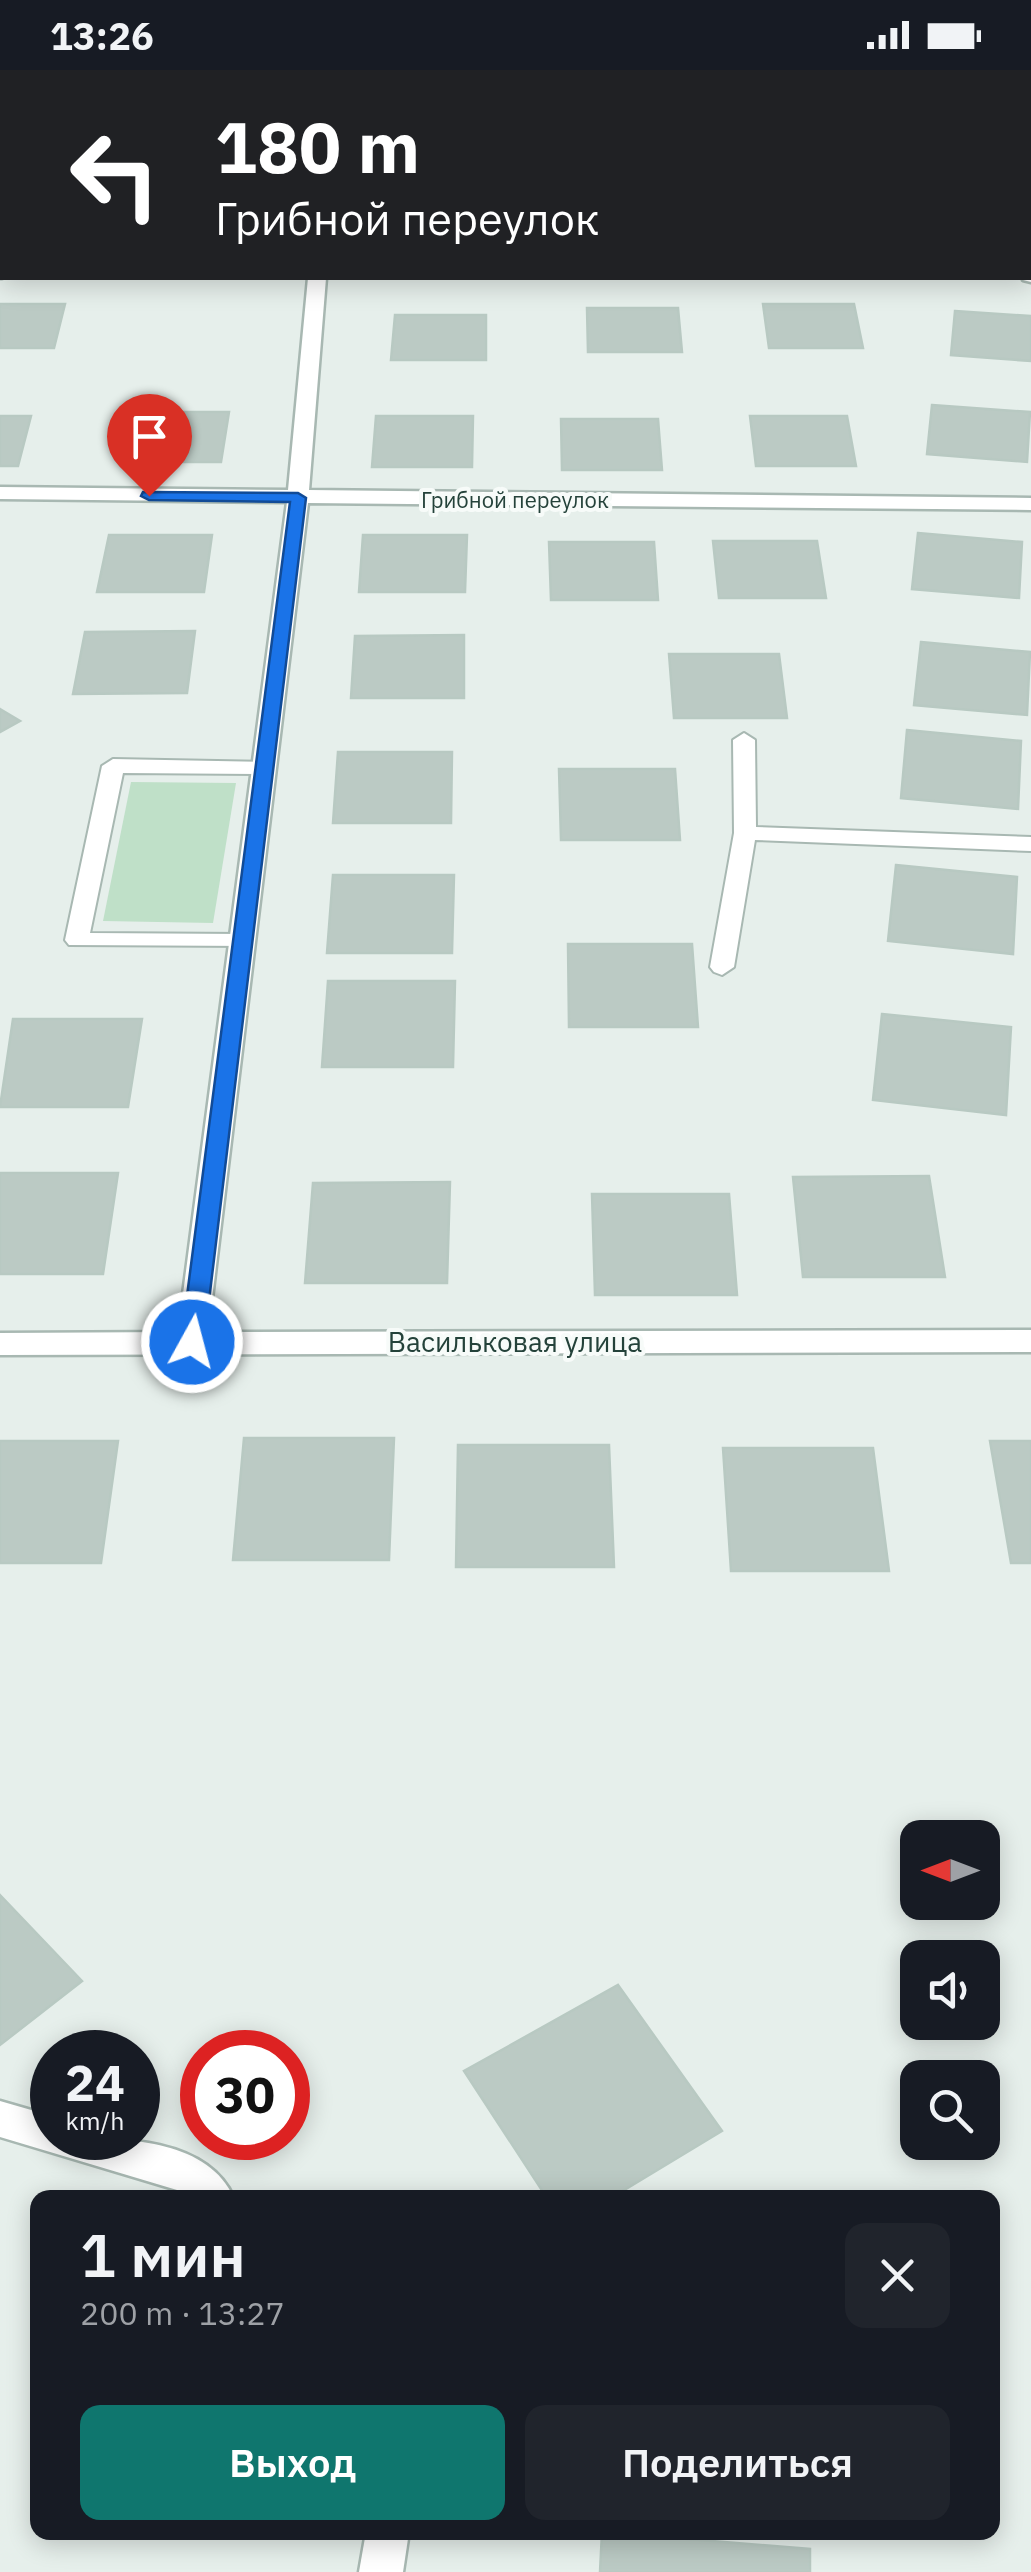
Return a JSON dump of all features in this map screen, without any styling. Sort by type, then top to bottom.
[{"type":"street","points":[[192,1342],[298,498],[317,280]]},
{"type":"street","name":"Грибной переулок","points":[[0,493],[1031,504]]},
{"type":"street","name":"Васильковая улица","points":[[0,1344],[1031,1342]]},
{"type":"street","points":[[0,2118],[30,2127]]},
{"type":"street","points":[[138,2160],[189,2175],[205,2190]]},
{"type":"street","points":[[381,2572],[387,2540]]},
{"type":"lane","points":[[722,967],[745,833],[744,740]]},
{"type":"lane","points":[[243,942],[77,940],[113,766],[264,768]]},
{"type":"lane","points":[[745,833],[1031,844]]},
{"type":"green space","points":[[131,782],[236,783],[213,923],[103,921]]},
{"type":"building","points":[[0,304],[65,304],[54,348],[0,348]]},
{"type":"building","points":[[763,304],[854,304],[863,348],[769,348]]},
{"type":"building","points":[[587,308],[678,308],[682,352],[588,352]]},
{"type":"building","points":[[955,311],[1031,316],[1031,361],[951,355]]},
{"type":"building","points":[[395,315],[486,315],[486,360],[391,360]]},
{"type":"building","points":[[932,405],[1030,412],[1027,462],[927,454]]},
{"type":"building","points":[[132,412],[229,412],[221,462],[122,462]]},
{"type":"building","points":[[0,416],[31,416],[18,466],[0,466]]},
{"type":"building","points":[[376,416],[473,416],[472,467],[372,467]]},
{"type":"building","points":[[750,416],[847,416],[856,466],[756,466]]},
{"type":"building","points":[[561,419],[658,419],[662,470],[562,470]]},
{"type":"building","points":[[918,533],[1022,542],[1019,598],[912,589]]},
{"type":"building","points":[[109,535],[212,535],[204,592],[97,592]]},
{"type":"building","points":[[363,535],[467,535],[465,592],[359,592]]},
{"type":"building","points":[[713,541],[817,541],[826,598],[719,598]]},
{"type":"building","points":[[549,542],[654,542],[658,600],[551,600]]},
{"type":"building","points":[[195,631],[187,693],[73,694],[85,632]]},
{"type":"building","points":[[464,635],[464,698],[351,698],[355,636]]},
{"type":"building","points":[[921,642],[1030,652],[1027,715],[914,705]]},
{"type":"building","points":[[669,654],[779,654],[787,718],[674,718]]},
{"type":"building","points":[[0,709],[20,721],[0,732]]},
{"type":"building","points":[[907,730],[1021,741],[1018,809],[901,798]]},
{"type":"building","points":[[338,752],[452,752],[451,823],[333,823]]},
{"type":"building","points":[[559,769],[675,769],[680,840],[561,840]]},
{"type":"building","points":[[896,865],[1017,877],[1013,954],[888,941]]},
{"type":"building","points":[[333,875],[454,875],[452,953],[327,953]]},
{"type":"building","points":[[568,944],[692,944],[698,1027],[569,1027]]},
{"type":"building","points":[[328,981],[455,981],[453,1067],[322,1067]]},
{"type":"building","points":[[882,1014],[1011,1027],[1006,1115],[873,1100]]},
{"type":"building","points":[[13,1019],[142,1019],[128,1107],[0,1107]]},
{"type":"building","points":[[0,1173],[118,1173],[103,1274],[0,1274]]},
{"type":"building","points":[[929,1176],[945,1277],[803,1277],[793,1177]]},
{"type":"building","points":[[450,1182],[447,1283],[305,1283],[313,1183]]},
{"type":"building","points":[[592,1194],[729,1194],[737,1295],[595,1295]]},
{"type":"building","points":[[244,1438],[394,1438],[389,1560],[233,1560]]},
{"type":"building","points":[[0,1441],[118,1441],[101,1563],[0,1563]]},
{"type":"building","points":[[990,1441],[1031,1441],[1031,1563],[1011,1563]]},
{"type":"building","points":[[458,1445],[609,1445],[614,1567],[456,1567]]},
{"type":"building","points":[[723,1448],[873,1448],[889,1571],[731,1571]]},
{"type":"building","points":[[0,1895],[82,1981],[0,2045]]},
{"type":"building","points":[[618,1985],[722,2131],[624,2190],[542,2190],[464,2071]]},
{"type":"building","points":[[602,2540],[700,2540],[810,2549],[810,2572],[600,2572]]},
{"type":"route","points":[[149,496],[298,498],[192,1342]]}]
